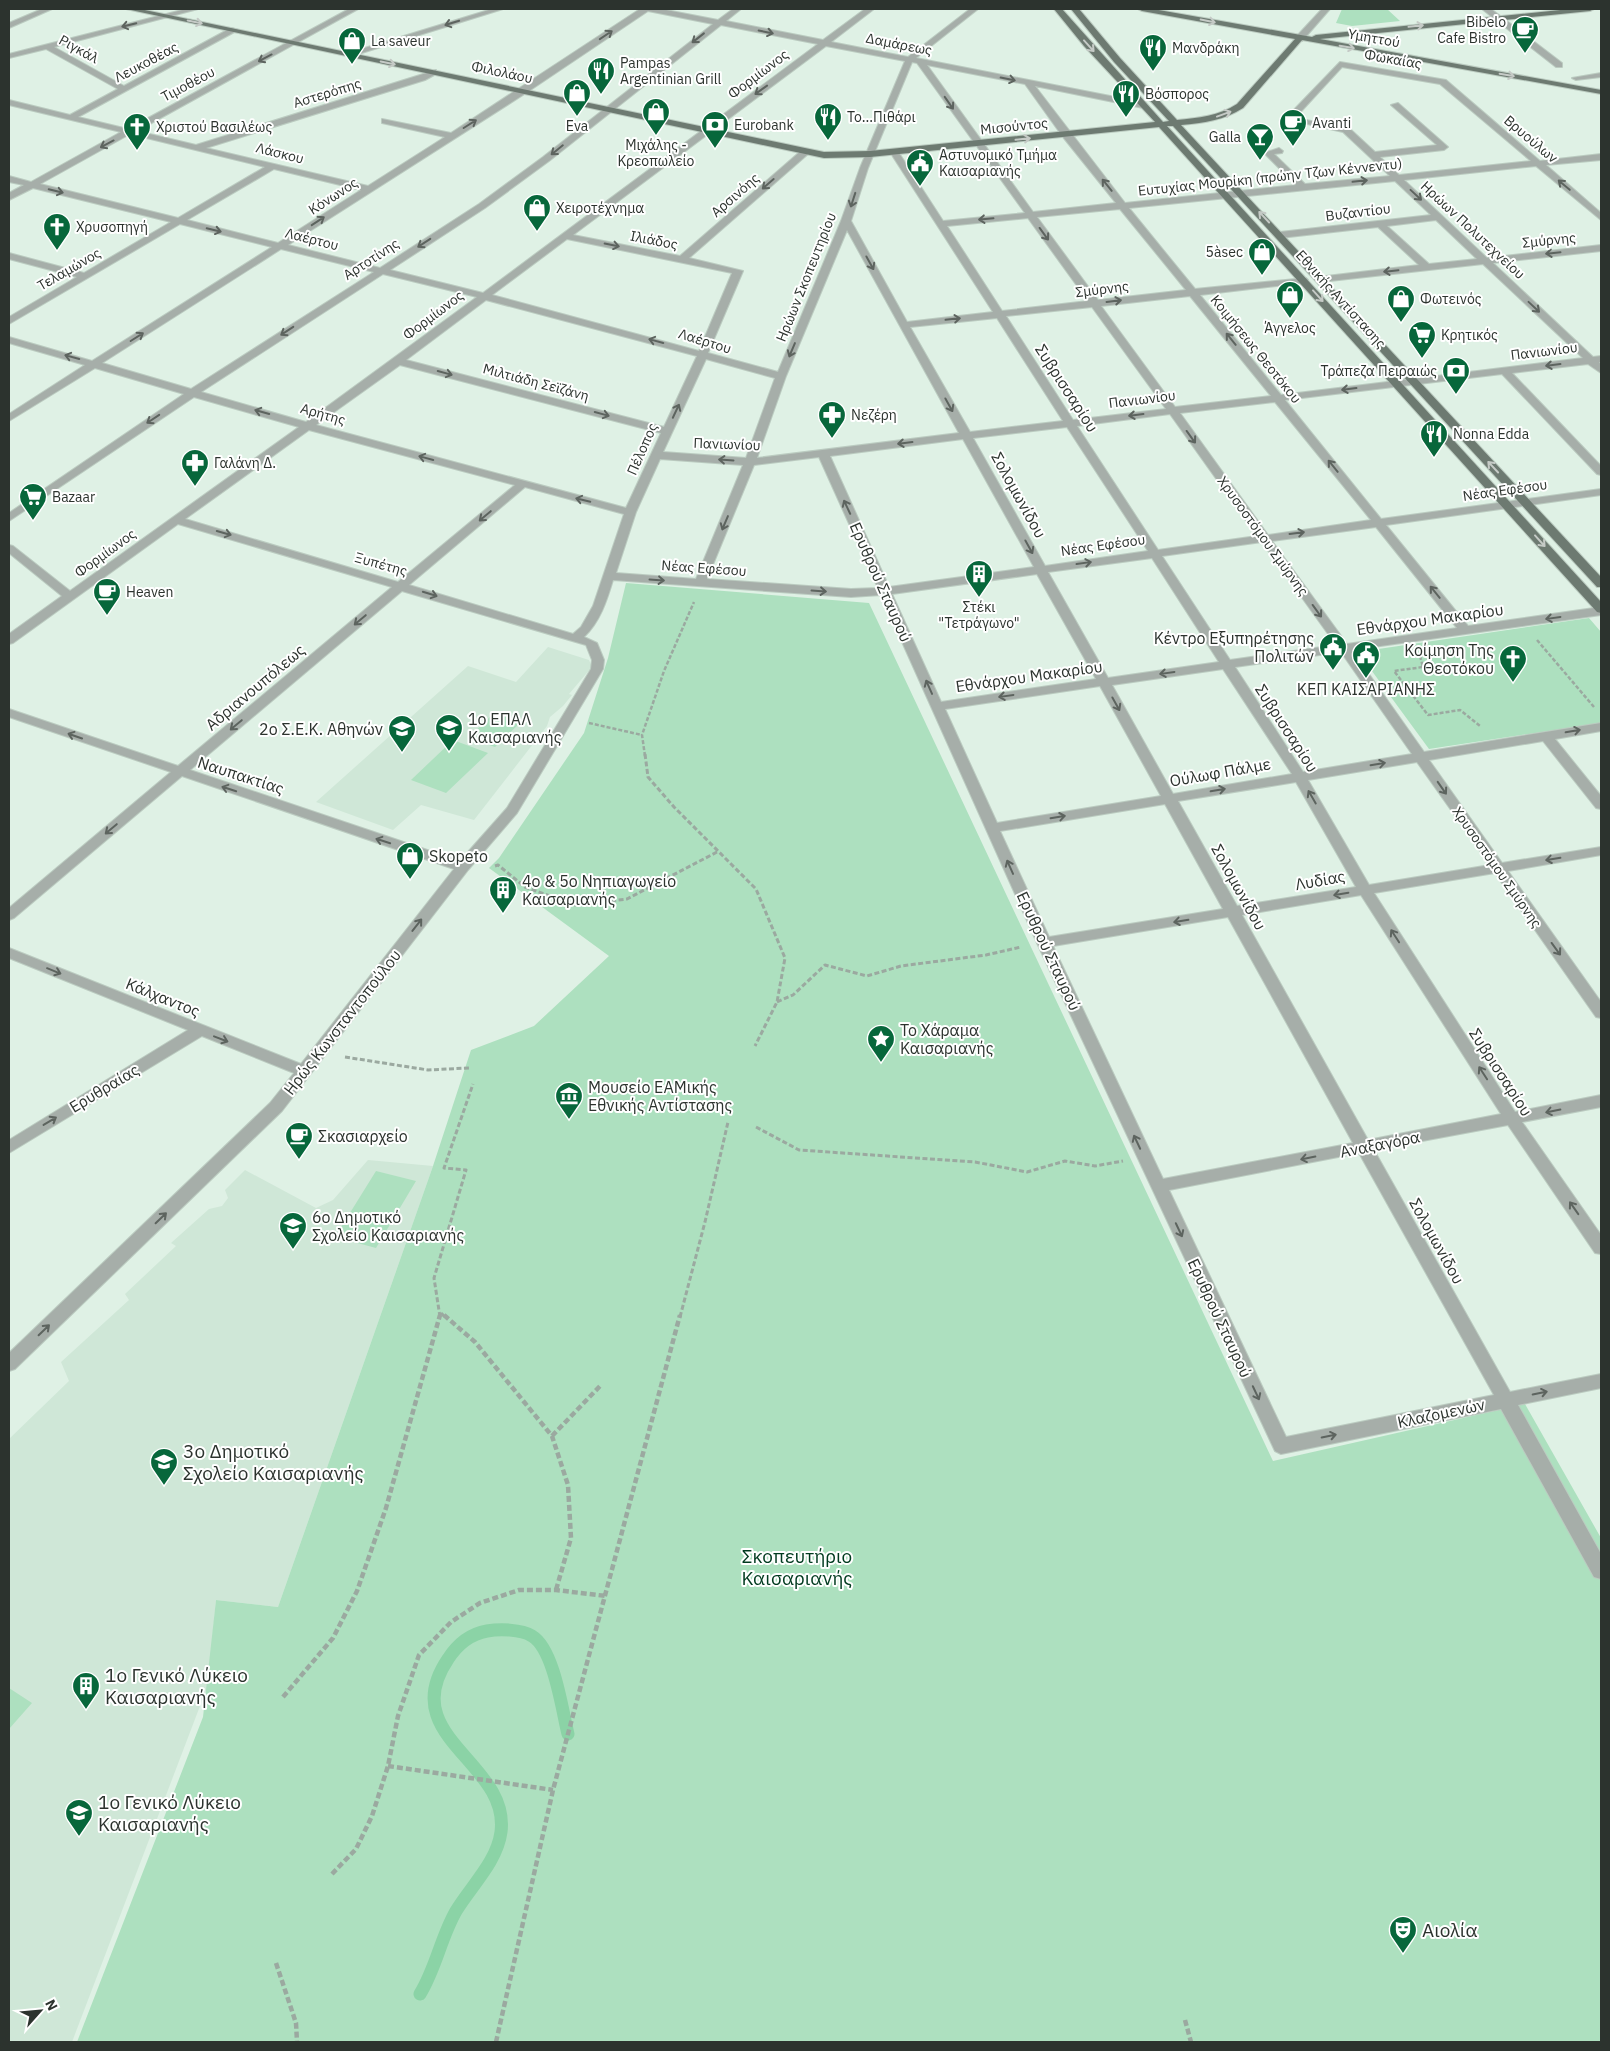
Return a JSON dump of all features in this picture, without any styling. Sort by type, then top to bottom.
[{"type":"main road","name":"Φιλολάου","points":[[130,9],[805,152],[824,155],[870,154]]},
{"type":"main road","name":"Εθνικής Αντίστασης","points":[[1058,9],[1087,44],[1398,384],[1601,610]]},
{"type":"main road","points":[[1078,12],[1091,9]]},
{"type":"main road","name":"Υμηττού","points":[[1142,9],[1299,39],[1601,92]]},
{"type":"main road","name":"Υμηττού","points":[[1186,9],[1470,59]]},
{"type":"main road","points":[[1299,39],[1332,34],[1590,9]]},
{"type":"main road","name":"Εθνικής Αντίστασης","points":[[1078,12],[1117,60],[1242,193],[1601,584]]},
{"type":"main road","name":"Μισούντος","points":[[870,154],[1177,124],[1220,115],[1240,106],[1299,39]]},
{"type":"main road","points":[[1566,76],[1601,82]]},
{"type":"street","points":[[9,26],[48,9]]},
{"type":"street","points":[[9,56],[194,9]]},
{"type":"street","name":"Τιμοθέου","points":[[9,197],[354,9]]},
{"type":"street","points":[[348,54],[499,9]]},
{"type":"street","name":"Κόνωνος","points":[[9,418],[523,91],[645,9]]},
{"type":"street","name":"Δαμάρεως","points":[[650,9],[1143,105]]},
{"type":"street","name":"Αρτοτίνης","points":[[9,518],[194,392],[482,206],[546,159],[607,109],[737,9]]},
{"type":"street","name":"Φορμίωνος","points":[[9,640],[398,361],[870,9]]},
{"type":"street","name":"Ηρώων Σκοπευτηρίου","points":[[700,583],[750,462],[782,376],[846,221],[870,154],[909,60],[974,9]]},
{"type":"street","points":[[1299,39],[1326,9]]},
{"type":"street","points":[[1486,9],[1559,66]]},
{"type":"street","name":"Λευκοθέας","points":[[72,117],[234,30]]},
{"type":"street","name":"Ριγκάλ","points":[[47,46],[124,90]]},
{"type":"street","name":"Χρυσοστόμου Σμύρνης","points":[[921,63],[1344,648],[1497,868],[1601,1013]]},
{"type":"street","name":"Φωκαίας","points":[[1289,120],[1340,64],[1442,82]]},
{"type":"street","name":"Αστερόπης","points":[[199,147],[422,78],[433,72]]},
{"type":"street","points":[[1576,78],[1601,75]]},
{"type":"street","name":"Βρυούλων","points":[[1442,82],[1601,217]]},
{"type":"street","name":"Κοιμήσεως Θεοτόκου","points":[[1028,83],[1066,135],[1465,630]]},
{"type":"street","name":"Λάσκου","points":[[9,103],[369,189]]},
{"type":"street","points":[[1374,155],[1444,147],[1395,105]]},
{"type":"street","name":"Ηρώων Πολυτεχνείου","points":[[1289,120],[1346,130],[1486,261],[1596,359],[1601,370]]},
{"type":"street","points":[[385,121],[452,136]]},
{"type":"street","points":[[1279,151],[1268,153],[1303,187]]},
{"type":"street","name":"Αρσινόης","points":[[683,259],[805,152]]},
{"type":"street","name":"Συβρισσαρίου","points":[[894,152],[1300,777],[1366,890],[1512,1119],[1601,1248]]},
{"type":"street","name":"Ευτυχίας Μουρίκη (πρώην Τζων Κέννεντυ)","points":[[941,224],[1601,157]]},
{"type":"street","name":"Τελαμώνος","points":[[9,321],[274,165]]},
{"type":"street","name":"Λαέρτου","points":[[9,179],[382,270],[782,376]]},
{"type":"street","name":"Βυζαντίου","points":[[1280,235],[1438,217]]},
{"type":"street","name":"Σολομωνίδου","points":[[846,221],[1601,1571]]},
{"type":"street","points":[[1379,224],[1426,268]]},
{"type":"street","name":"Ιλιάδος","points":[[565,236],[738,271]]},
{"type":"street","name":"Σμύρνης","points":[[1321,279],[1601,248]]},
{"type":"street","points":[[9,256],[84,276]]},
{"type":"street","name":"Πέλοπος","points":[[576,638],[586,629],[599,606],[630,512],[702,356],[738,271]]},
{"type":"street","name":"Σμύρνης","points":[[904,324],[1303,280]]},
{"type":"street","name":"Αρήτης","points":[[9,340],[96,363],[308,426],[630,512]]},
{"type":"street","name":"Πανιωνίου","points":[[656,455],[750,462],[1596,359]]},
{"type":"street","name":"Μιλτιάδη Σεϊζάνη","points":[[398,361],[667,431]]},
{"type":"street","points":[[1504,371],[1601,472]]},
{"type":"street","name":"Ερυθρού Σταυρού","points":[[822,453],[1044,943],[1281,1446]]},
{"type":"street","name":"Αδριανουπόλεως","points":[[9,914],[522,484]]},
{"type":"street","name":"Νέας Εφέσου","points":[[608,576],[851,593],[886,591],[1154,552],[1601,492]]},
{"type":"street","name":"Ξυπέτης","points":[[177,520],[576,638]]},
{"type":"street","points":[[9,548],[59,586],[69,597]]},
{"type":"street","name":"Εθνάρχου Μακαρίου","points":[[937,706],[1601,610]]},
{"type":"street","name":"Ηρώς Κωνσταντοπούλου","points":[[9,1364],[276,1107],[463,867],[512,810],[545,752],[568,721],[597,669],[598,660],[591,643],[576,638]]},
{"type":"street","name":"Ναυπακτίας","points":[[9,713],[178,772],[463,867]]},
{"type":"street","name":"Ούλωφ Πάλμε","points":[[992,828],[1601,727]]},
{"type":"street","points":[[1546,736],[1601,805]]},
{"type":"street","name":"Λυδίας","points":[[1044,943],[1601,851]]},
{"type":"street","name":"Κάλχαντος","points":[[9,953],[305,1071]]},
{"type":"street","name":"Ερυθραίας","points":[[9,1146],[200,1030]]},
{"type":"street","name":"Αναξαγόρα","points":[[1158,1186],[1601,1101]]},
{"type":"street","name":"Κλαζομενών","points":[[1281,1446],[1601,1381]]},
{"type":"path","points":[[700,583],[699,590],[664,671],[642,735],[648,776],[674,807],[756,890],[785,958],[777,1002],[755,1046]]},
{"type":"path","points":[[1522,622],[1595,708]]},
{"type":"path","points":[[1415,637],[1423,667],[1394,671],[1428,716],[1460,710],[1501,743]]},
{"type":"path","points":[[587,723],[642,735]]},
{"type":"path","points":[[490,868],[498,865],[525,887],[575,905],[626,898],[658,884],[719,851]]},
{"type":"path","points":[[777,1002],[793,995],[825,965],[867,976],[901,966],[986,955],[1044,943]]},
{"type":"path","points":[[318,1052],[428,1070],[469,1068]]},
{"type":"path","points":[[283,1697],[333,1638],[357,1591],[386,1508],[441,1313],[434,1278],[466,1170],[444,1168],[473,1084]]},
{"type":"path","points":[[496,2042],[553,1790],[705,1222],[728,1122]]},
{"type":"path","points":[[756,1127],[799,1150],[975,1162],[1027,1172],[1065,1161],[1095,1166],[1144,1157]]},
{"type":"path","points":[[441,1313],[475,1342],[552,1436],[568,1485],[571,1538],[556,1590]]},
{"type":"path","points":[[552,1436],[601,1385]]},
{"type":"path","points":[[332,1874],[356,1849],[372,1816],[388,1766],[398,1716],[419,1655],[451,1622],[480,1602],[519,1590],[556,1590],[606,1596]]},
{"type":"path","points":[[388,1766],[553,1790]]},
{"type":"path","points":[[276,1963],[296,2023],[297,2042]]},
{"type":"path","points":[[1185,2020],[1191,2042]]},
{"type":"shaded area","name":"1ο ΕΠΑΛ Καισαριανής","points":[[548,647],[589,660],[592,667],[569,694],[572,695],[563,706],[550,717],[547,726],[474,820],[421,805],[393,830],[316,802],[468,666],[516,682]]},
{"type":"shaded area","points":[[368,1160],[433,1166],[278,1607],[216,1600],[208,1685],[72,2042],[9,2042],[9,1439],[69,1381],[61,1362],[129,1300],[125,1294],[176,1246],[171,1243],[209,1209],[222,1206],[228,1198],[225,1190],[245,1170],[316,1208],[333,1200]]},
{"type":"green space","points":[[1342,9],[1387,9],[1400,21],[1352,26],[1336,23]]},
{"type":"green space","name":"Σκοπευτήριο Καισαριανής","points":[[626,583],[869,603],[1273,1461],[1525,1404],[1601,1538],[1601,2042],[77,2042],[203,1717],[216,1600],[278,1607],[433,1166],[471,1050],[534,1026],[609,956],[489,868],[499,858],[584,733],[608,658]]},
{"type":"green space","points":[[1589,618],[1601,632],[1601,723],[1429,749],[1358,652]]},
{"type":"green space","points":[[494,713],[521,722],[495,747],[468,738]]},
{"type":"green space","points":[[453,740],[488,753],[446,793],[411,780]]},
{"type":"green space","points":[[376,1171],[416,1181],[376,1248],[335,1237]]},
{"type":"green space","points":[[9,1688],[32,1703],[9,1729]]},
{"type":"waterway","points":[[420,1994],[426,1984],[446,1931],[456,1911],[489,1864],[499,1843],[501,1832],[499,1808],[489,1786],[444,1730],[435,1709],[435,1686],[448,1659],[464,1641],[481,1632],[510,1630],[532,1636],[540,1643],[551,1666],[568,1734]]},
{"type":"place","name":"Bibelo Cafe Bistro","points":[[1525,54]]},
{"type":"place","name":"La saveur","points":[[352,65]]},
{"type":"place","name":"Μανδράκη","points":[[1153,72]]},
{"type":"place","name":"Pampas Argentinian Grill","points":[[601,95]]},
{"type":"place","name":"Eva","points":[[577,117]]},
{"type":"place","name":"Βόσπορος","points":[[1126,118]]},
{"type":"place","name":"Μιχάλης - Κρεοπωλείο","points":[[656,136]]},
{"type":"place","name":"Το...Πιθάρι","points":[[828,141]]},
{"type":"place","name":"Avanti","points":[[1293,147]]},
{"type":"place","name":"Eurobank","points":[[715,149]]},
{"type":"place","name":"Χριστού Βασιλέως","points":[[137,151]]},
{"type":"place","name":"Galla","points":[[1260,161]]},
{"type":"place","name":"Αστυνομικό Τμήμα Καισαριανής","points":[[920,187]]},
{"type":"place","name":"Χειροτέχνημα","points":[[537,232]]},
{"type":"place","name":"Χρυσοπηγή","points":[[57,251]]},
{"type":"place","name":"5àsec","points":[[1262,276]]},
{"type":"place","name":"Άγγελος","points":[[1290,319]]},
{"type":"place","name":"Φωτεινός","points":[[1401,323]]},
{"type":"place","name":"Κρητικός","points":[[1422,359]]},
{"type":"place","name":"Τράπεζα Πειραιώς","points":[[1456,395]]},
{"type":"place","name":"Νεζέρη","points":[[832,439]]},
{"type":"place","name":"Nonna Edda","points":[[1434,458]]},
{"type":"place","name":"Γαλάνη Δ.","points":[[195,487]]},
{"type":"place","name":"Bazaar","points":[[33,521]]},
{"type":"place","name":"Στέκι \"Τετράγωνο\"","points":[[979,598]]},
{"type":"place","name":"Heaven","points":[[107,616]]},
{"type":"place","name":"Κέντρο Εξυπηρέτησης Πολιτών","points":[[1333,671]]},
{"type":"place","name":"ΚΕΠ ΚΑΙΣΑΡΙΑΝΗΣ","points":[[1366,679]]},
{"type":"place","name":"Κοίμηση Της Θεοτόκου","points":[[1513,683]]},
{"type":"place","name":"1ο ΕΠΑΛ Καισαριανής","points":[[449,752]]},
{"type":"place","name":"2ο Σ.Ε.Κ. Αθηνών","points":[[402,753]]},
{"type":"place","name":"Skopeto","points":[[410,880]]},
{"type":"place","name":"4o & 5ο Νηπιαγωγείο Καισαριανής","points":[[503,914]]},
{"type":"place","name":"Το Χάραμα Καισαριανής","points":[[881,1063]]},
{"type":"place","name":"Μουσείο ΕΑΜικής Εθνικής Αντίστασης","points":[[569,1120]]},
{"type":"place","name":"Σκασιαρχείο","points":[[299,1160]]},
{"type":"place","name":"6ο Δημοτικό Σχολείο Καισαριανής","points":[[293,1250]]},
{"type":"place","name":"3ο Δημοτικό Σχολείο Καισαριανής","points":[[164,1486]]},
{"type":"place","name":"1o Γενικό Λύκειο Καισαριανής","points":[[86,1710]]},
{"type":"place","name":"1ο Γενικό Λύκειο Καισαριανής","points":[[79,1837]]},
{"type":"place","name":"Αιολία","points":[[1403,1954]]}]
